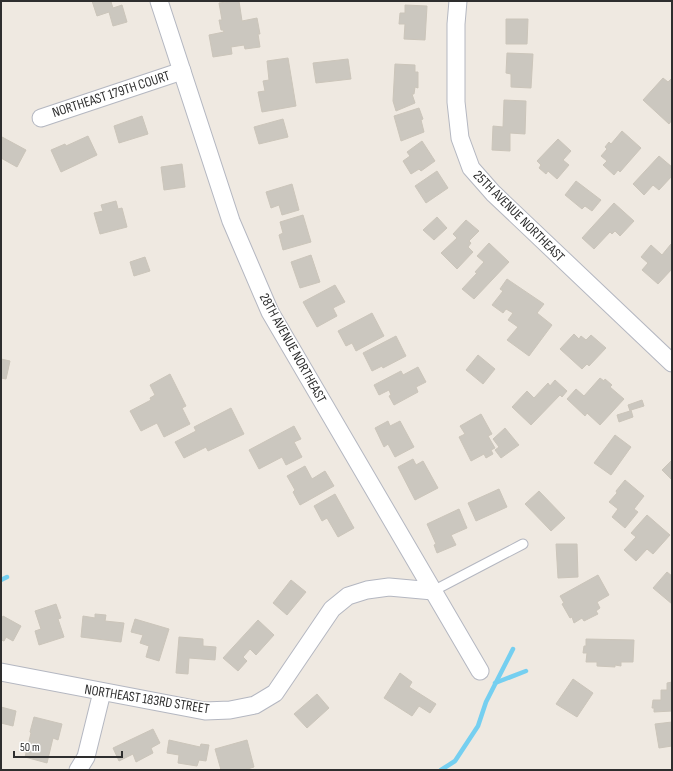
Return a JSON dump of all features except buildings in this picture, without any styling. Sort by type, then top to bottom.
[{"type":"street","name":"28TH AVENUE NORTHEAST","points":[[159,1],[232,221],[270,312],[480,671]]},
{"type":"street","name":"25TH AVENUE NORTHEAST","points":[[458,1],[456,24],[456,102],[460,138],[471,168],[493,193],[672,363]]},
{"type":"street","name":"NORTHEAST 179TH COURT","points":[[40,118],[182,71]]},
{"type":"street","name":"NORTHEAST 183RD STREET","points":[[1,672],[205,711],[230,710],[255,705],[275,692],[332,609],[348,596],[367,590],[389,587],[433,591]]},
{"type":"street","points":[[78,770],[86,757],[102,692]]},
{"type":"lane","points":[[433,591],[523,544]]},
{"type":"waterway","points":[[1,580],[7,577]]},
{"type":"waterway","points":[[441,770],[455,761],[478,726],[486,702],[513,649]]},
{"type":"waterway","points":[[495,683],[526,671]]}]
